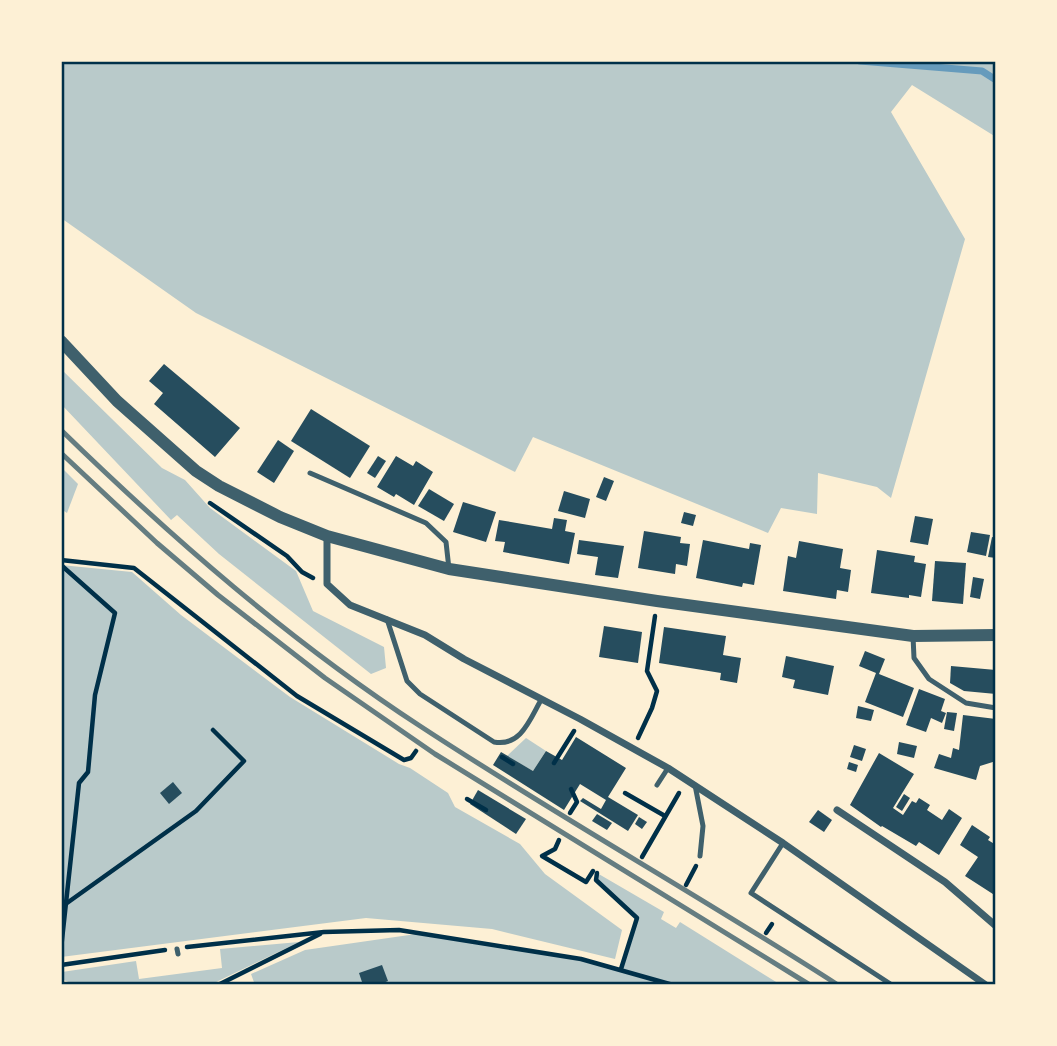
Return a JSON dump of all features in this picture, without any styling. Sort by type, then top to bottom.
[{"type":"street","points":[[61,341],[117,401],[196,471],[280,517],[327,536],[449,569],[657,601],[913,636],[996,635]]},
{"type":"street","points":[[327,536],[327,584],[350,606],[425,635],[464,659],[668,768],[783,843],[986,985]]},
{"type":"street","points":[[837,810],[945,882],[996,926]]},
{"type":"lane","points":[[310,473],[426,523],[446,542],[449,569]]},
{"type":"lane","points":[[387,619],[407,681],[420,694],[494,742],[512,741],[520,734],[541,700]]},
{"type":"lane","points":[[913,636],[914,658],[929,679],[966,703],[996,708]]},
{"type":"lane","points":[[657,785],[668,768]]},
{"type":"lane","points":[[695,785],[703,826],[700,856]]},
{"type":"lane","points":[[783,843],[751,893],[892,985]]},
{"type":"path","points":[[196,471],[204,499],[287,556],[302,572],[327,584]]},
{"type":"path","points":[[61,562],[134,568],[297,696],[404,760],[411,758],[416,751]]},
{"type":"path","points":[[61,562],[115,613],[95,695],[88,772],[79,783],[61,949]]},
{"type":"path","points":[[634,748],[657,691],[647,671],[657,601]]},
{"type":"path","points":[[66,904],[196,811],[244,761],[213,730]]},
{"type":"path","points":[[554,763],[571,735]]},
{"type":"path","points":[[498,755],[513,764]]},
{"type":"path","points":[[570,813],[577,802],[571,789]]},
{"type":"path","points":[[625,793],[666,816]]},
{"type":"path","points":[[642,857],[677,797]]},
{"type":"path","points":[[467,799],[486,810]]},
{"type":"path","points":[[559,841],[555,849],[542,856],[586,882],[595,872],[596,880],[637,918],[621,969]]},
{"type":"path","points":[[686,885],[693,873]]},
{"type":"path","points":[[766,933],[773,923]]},
{"type":"path","points":[[61,965],[324,932],[372,929],[411,932],[540,952],[621,969],[673,985]]},
{"type":"path","points":[[218,985],[324,932]]},
{"type":"shaded area","points":[[61,61],[996,61],[996,137],[912,85],[891,112],[965,239],[891,498],[877,487],[818,473],[817,514],[781,508],[768,533],[533,437],[515,472],[196,313],[61,218]]},
{"type":"shaded area","points":[[61,369],[162,468],[185,480],[210,508],[296,571],[313,611],[384,647],[386,668],[371,674],[219,554],[177,515],[171,520],[61,404]]},
{"type":"shaded area","points":[[61,467],[78,484],[67,513],[61,509]]},
{"type":"shaded area","points":[[61,565],[132,572],[181,615],[290,697],[399,764],[410,768],[448,793],[455,807],[520,844],[545,874],[622,930],[615,959],[492,929],[366,918],[61,957]]},
{"type":"shaded area","points":[[526,738],[546,751],[533,771],[507,756]]},
{"type":"shaded area","points":[[597,873],[664,912],[661,919],[676,928],[680,922],[781,985],[255,985],[251,974],[305,950],[423,933],[513,947],[621,969],[637,918],[596,880]]},
{"type":"shaded area","points":[[299,942],[210,985],[76,985],[61,979],[62,972],[136,961],[139,979],[222,968],[220,949]]},
{"type":"building","points":[[164,364],[240,428],[215,457],[154,404],[163,393],[149,381]]},
{"type":"building","points":[[311,409],[370,446],[350,478],[291,441]]},
{"type":"building","points":[[278,440],[294,451],[274,483],[257,472]]},
{"type":"building","points":[[378,456],[386,461],[375,478],[367,473]]},
{"type":"building","points":[[396,456],[413,466],[416,461],[433,472],[414,505],[377,487]]},
{"type":"building","points":[[604,477],[614,481],[606,501],[596,497]]},
{"type":"building","points":[[429,489],[454,504],[444,521],[418,506]]},
{"type":"building","points":[[564,491],[590,499],[585,518],[558,511]]},
{"type":"building","points":[[463,502],[496,512],[486,542],[453,532]]},
{"type":"building","points":[[684,512],[696,515],[693,526],[681,523]]},
{"type":"building","points":[[915,516],[933,519],[928,545],[910,542]]},
{"type":"building","points":[[554,518],[567,520],[565,531],[575,533],[569,564],[503,552],[505,542],[495,541],[499,520],[552,529]]},
{"type":"building","points":[[644,531],[681,537],[680,543],[690,544],[687,566],[676,564],[675,574],[638,568]]},
{"type":"building","points":[[971,532],[990,535],[986,556],[967,552]]},
{"type":"building","points":[[992,537],[996,538],[996,558],[988,557]]},
{"type":"building","points":[[579,540],[624,546],[618,578],[595,575],[598,557],[577,554]]},
{"type":"building","points":[[703,540],[749,549],[750,543],[761,545],[754,585],[743,583],[742,587],[696,578]]},
{"type":"building","points":[[799,541],[843,549],[840,568],[851,570],[848,592],[837,590],[836,599],[783,591],[788,556],[796,558]]},
{"type":"building","points":[[877,550],[915,556],[914,562],[926,564],[921,597],[871,593]]},
{"type":"building","points":[[935,561],[966,563],[963,604],[932,601]]},
{"type":"building","points":[[973,577],[984,579],[980,599],[970,597]]},
{"type":"building","points":[[604,626],[642,632],[638,663],[599,657]]},
{"type":"building","points":[[664,627],[726,636],[723,655],[741,658],[737,683],[720,680],[721,673],[659,663]]},
{"type":"building","points":[[865,651],[885,659],[879,674],[914,688],[903,717],[865,702],[876,673],[859,666]]},
{"type":"building","points":[[786,656],[834,666],[828,695],[793,688],[795,680],[782,677]]},
{"type":"building","points":[[951,666],[996,670],[996,694],[964,691],[950,683]]},
{"type":"building","points":[[919,689],[945,699],[941,711],[946,713],[942,723],[931,718],[926,732],[906,725]]},
{"type":"building","points":[[858,706],[874,710],[871,721],[856,718]]},
{"type":"building","points":[[947,712],[957,713],[954,731],[944,729]]},
{"type":"building","points":[[963,715],[996,719],[996,761],[980,766],[976,780],[934,768],[939,754],[951,758],[953,748],[959,750]]},
{"type":"building","points":[[576,737],[626,768],[608,797],[638,815],[628,831],[580,801],[583,798],[601,809],[606,800],[580,784],[564,810],[493,765],[501,752],[533,771],[546,751],[562,760]]},
{"type":"building","points":[[899,742],[917,746],[914,758],[897,754]]},
{"type":"building","points":[[854,745],[866,749],[862,761],[850,757]]},
{"type":"building","points":[[879,753],[914,774],[893,808],[903,815],[912,801],[916,803],[919,798],[930,805],[927,810],[942,820],[949,809],[962,818],[939,855],[919,842],[916,846],[881,827],[850,805]]},
{"type":"building","points":[[849,762],[858,765],[856,772],[847,769]]},
{"type":"building","points":[[173,782],[182,793],[169,804],[160,793]]},
{"type":"building","points":[[478,790],[526,819],[516,834],[470,804]]},
{"type":"building","points":[[904,794],[910,798],[902,811],[896,807]]},
{"type":"building","points":[[818,810],[832,820],[824,832],[809,822]]},
{"type":"building","points":[[597,814],[612,823],[607,830],[592,821]]},
{"type":"building","points":[[639,817],[647,822],[642,829],[635,824]]},
{"type":"building","points":[[972,825],[990,837],[988,840],[996,845],[996,896],[965,876],[978,857],[960,845]]},
{"type":"building","points":[[382,965],[388,981],[378,985],[363,985],[359,973]]},
{"type":"waterway","points":[[860,61],[982,71],[996,80]]},
{"type":"railway","points":[[61,430],[233,587],[372,693],[524,792],[838,985]]},
{"type":"railway","points":[[61,453],[157,543],[218,595],[325,678],[435,754],[810,985]]}]
